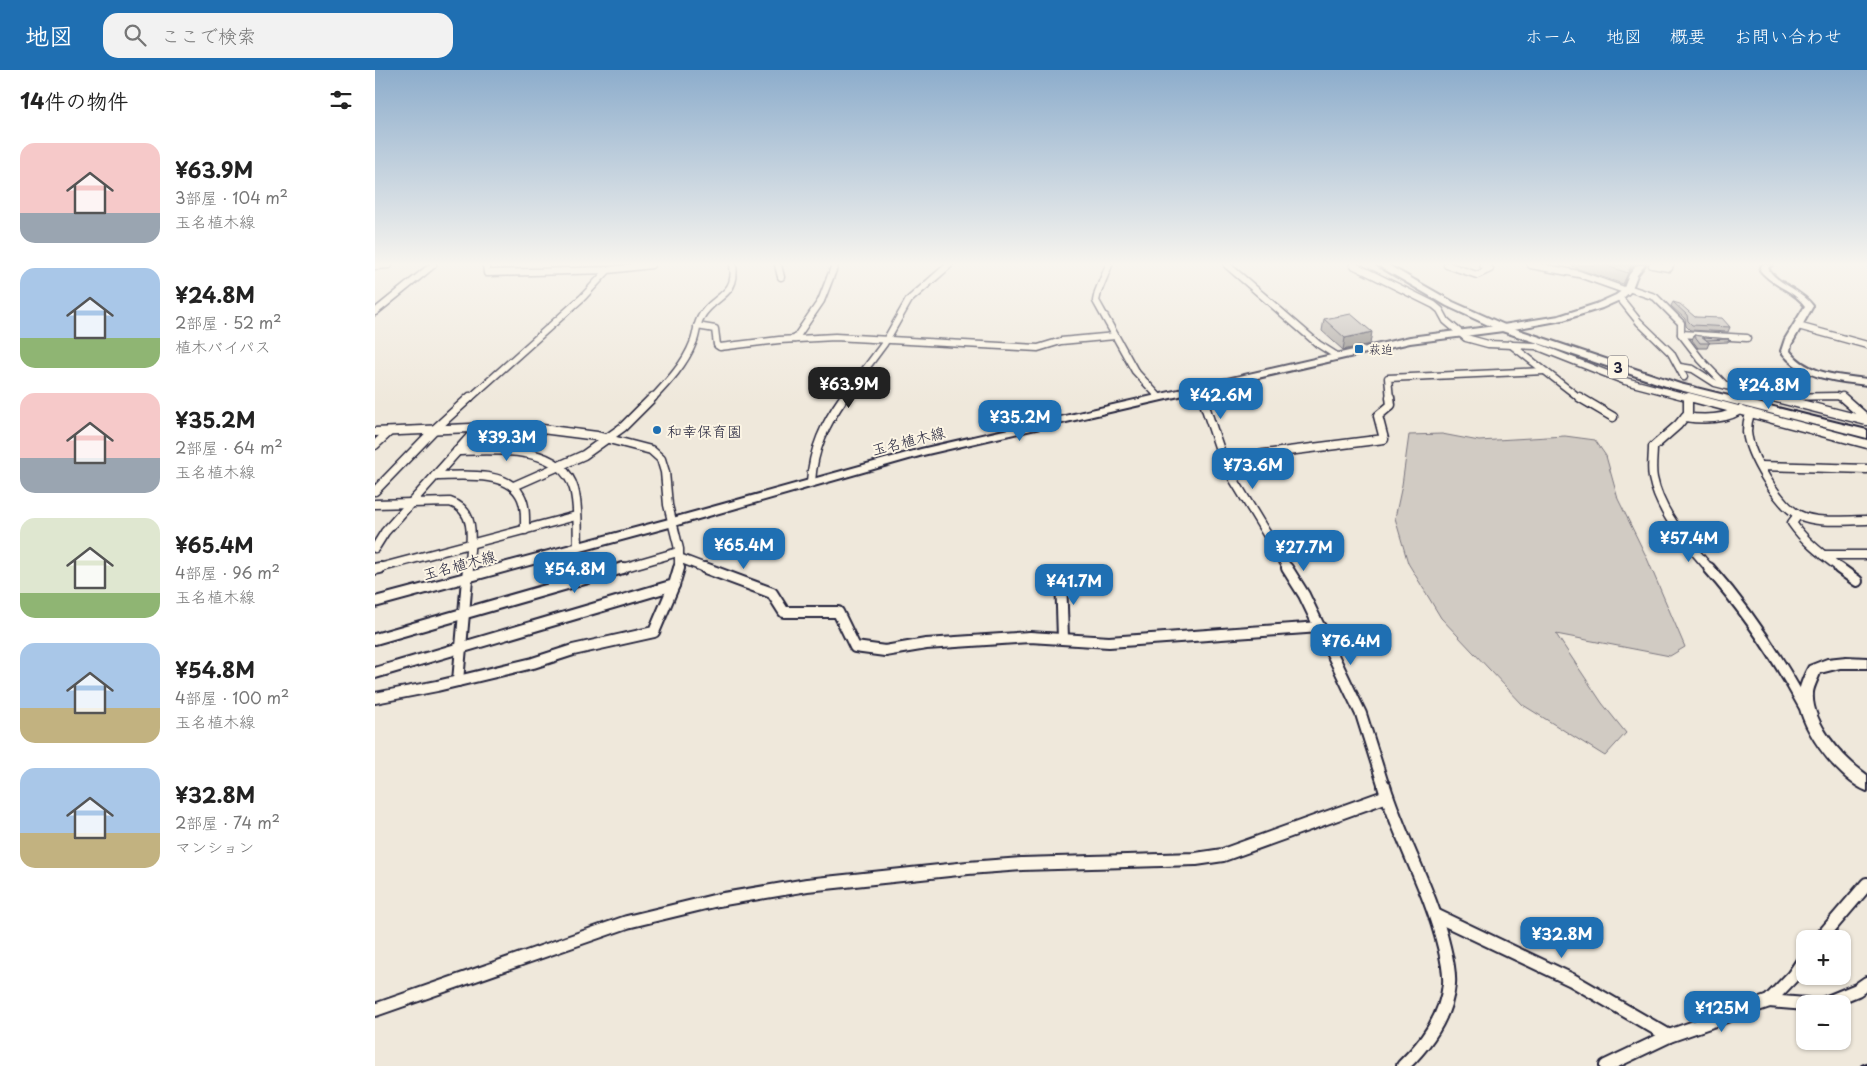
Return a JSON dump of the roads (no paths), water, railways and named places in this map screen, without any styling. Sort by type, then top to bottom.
[{"type":"highway","name":"3","points":[[1467,311],[1503,328],[1676,386],[1867,434]]},
{"type":"main road","name":"玉名植木線","points":[[375,602],[673,522],[921,452],[1410,340],[1459,332],[1503,328],[1560,318],[1576,311]]},
{"type":"main road","points":[[1806,311],[1787,344],[1785,351],[1789,358],[1812,372],[1867,382]]},
{"type":"main road","points":[[1867,663],[1850,661],[1829,663],[1813,670],[1806,692],[1808,713],[1828,748],[1846,769],[1867,784]]},
{"type":"street","points":[[375,491],[435,429],[567,311]]},
{"type":"street","points":[[514,486],[581,456],[609,437],[662,388],[680,365],[695,339],[697,326],[702,314],[705,311]]},
{"type":"street","points":[[795,339],[814,311]]},
{"type":"street","points":[[811,482],[811,466],[815,450],[827,424],[837,407],[887,340],[903,311]]},
{"type":"street","points":[[1101,311],[1135,371],[1159,397]]},
{"type":"street","points":[[1280,311],[1317,344],[1337,356]]},
{"type":"street","points":[[1439,311],[1459,332],[1475,342],[1536,346],[1625,381],[1867,444]]},
{"type":"street","points":[[1634,311],[1639,321],[1661,341],[1678,361],[1684,377]]},
{"type":"street","points":[[1669,311],[1681,323],[1681,334],[1701,360],[1727,386]]},
{"type":"street","points":[[697,326],[715,330],[717,345],[720,347],[795,339],[835,338],[1038,348],[1061,341],[1115,336]]},
{"type":"street","points":[[1798,326],[1867,345]]},
{"type":"street","points":[[1681,334],[1747,338]]},
{"type":"street","points":[[1510,344],[1575,395],[1613,417]]},
{"type":"street","points":[[1680,367],[1693,369],[1710,381],[1765,397],[1867,420]]},
{"type":"street","points":[[1224,459],[1384,440],[1377,416],[1391,405],[1388,378],[1394,376],[1544,371]]},
{"type":"street","points":[[1199,388],[1224,459],[1247,502],[1304,595],[1361,714],[1387,796],[1437,916],[1447,960],[1449,982],[1445,1007],[1424,1045],[1403,1066]]},
{"type":"street","points":[[1765,397],[1837,396],[1844,398],[1867,420]]},
{"type":"street","points":[[1688,400],[1688,413],[1653,447],[1653,480],[1671,520],[1692,549],[1723,583],[1762,634],[1808,713]]},
{"type":"street","points":[[1685,416],[1699,419],[1734,415],[1740,410]]},
{"type":"street","points":[[1751,413],[1747,426],[1748,435],[1760,466],[1781,497],[1798,515],[1810,518],[1867,520]]},
{"type":"street","points":[[375,432],[522,426],[609,437],[651,450],[661,459],[668,488],[668,511],[673,522],[680,570],[653,632],[573,650],[533,663],[375,698]]},
{"type":"street","points":[[375,548],[385,532],[478,428]]},
{"type":"street","points":[[375,445],[389,432]]},
{"type":"street","points":[[457,451],[515,452],[536,455],[559,466],[573,483],[578,548]]},
{"type":"street","points":[[1760,466],[1867,469]]},
{"type":"street","points":[[435,476],[491,478],[514,486],[520,494],[525,511],[525,530]]},
{"type":"street","points":[[375,504],[441,502],[461,505],[469,515],[471,530],[468,577],[458,680]]},
{"type":"street","points":[[1798,515],[1793,518],[1792,523],[1795,529],[1857,581]]},
{"type":"street","points":[[375,569],[577,516]]},
{"type":"street","points":[[1823,554],[1867,555]]},
{"type":"street","points":[[375,639],[679,555],[772,593],[784,612],[838,612],[855,647],[885,651],[926,644],[1030,637],[1109,642],[1320,626]]},
{"type":"street","points":[[1061,576],[1063,638]]},
{"type":"street","points":[[375,673],[674,585]]},
{"type":"street","points":[[375,1010],[627,922],[718,900],[807,885],[968,868],[1022,864],[1196,859],[1223,855],[1387,796]]},
{"type":"street","points":[[1828,930],[1867,884]]},
{"type":"street","points":[[1437,916],[1572,980],[1669,1036]]},
{"type":"street","points":[[1769,1001],[1796,972]]},
{"type":"street","points":[[1845,995],[1867,983]]},
{"type":"street","points":[[1606,1066],[1669,1036],[1769,1001],[1796,1003]]},
{"type":"tunnel","points":[[1684,377],[1688,399]]},
{"type":"railway","points":[[1862,1066],[1867,1064]]},
{"type":"place","name":"萩迫","points":[[1359,349]]},
{"type":"place","name":"和幸保育園","points":[[657,430]]}]
